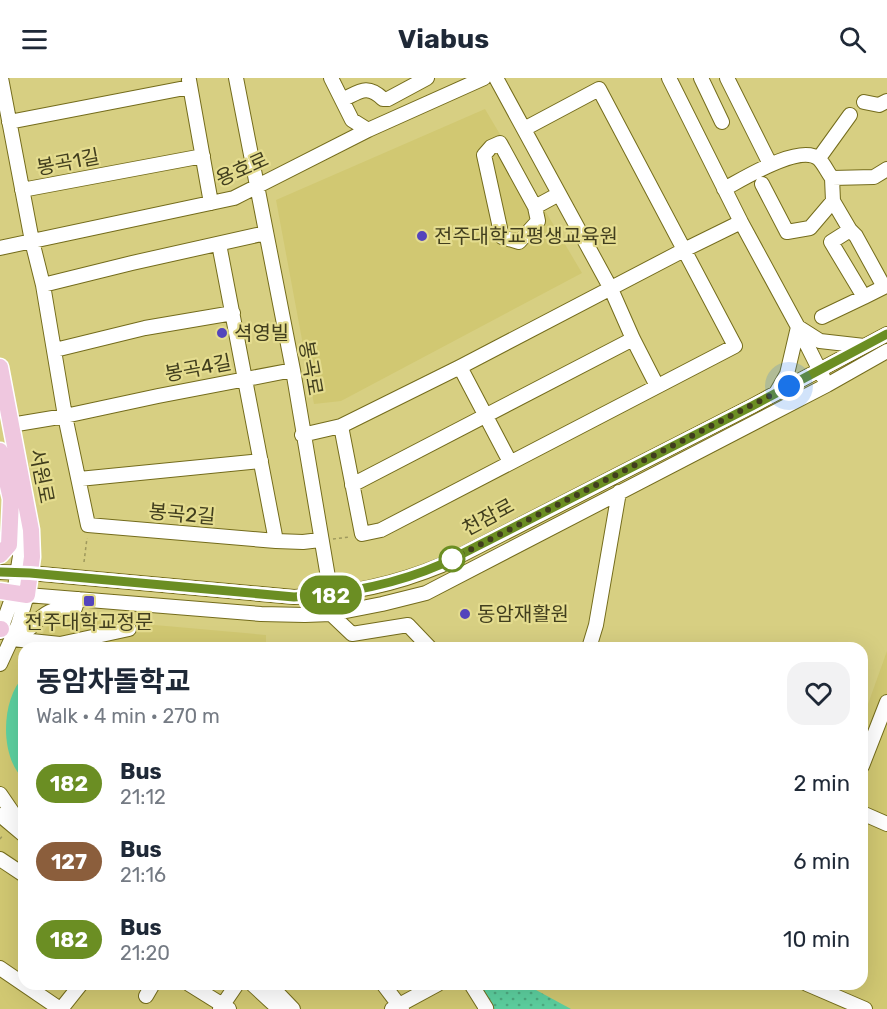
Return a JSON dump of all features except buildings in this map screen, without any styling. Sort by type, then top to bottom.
[{"type":"main road","name":"서원로","points":[[0,367],[31,530],[24,573],[14,593]]},
{"type":"main road","name":"서원로","points":[[0,451],[11,499]]},
{"type":"main road","points":[[0,555],[9,545],[11,499]]},
{"type":"street","name":"봉곡1길","points":[[1,78],[32,241]]},
{"type":"street","name":"봉곡로","points":[[236,78],[293,370],[302,435],[326,540],[331,595]]},
{"type":"street","points":[[331,78],[352,120],[368,130]]},
{"type":"street","points":[[342,100],[366,89],[376,92],[383,99],[388,99],[427,78]]},
{"type":"street","name":"용호로","points":[[0,248],[234,198],[368,130],[484,78]]},
{"type":"street","points":[[496,78],[611,289],[657,386]]},
{"type":"street","points":[[669,78],[724,189],[827,385]]},
{"type":"street","points":[[719,78],[702,82],[722,122]]},
{"type":"street","points":[[728,78],[770,164]]},
{"type":"street","points":[[9,122],[108,103],[189,82],[211,203]]},
{"type":"street","points":[[341,426],[362,534],[381,530],[735,346],[599,89],[525,129]]},
{"type":"street","points":[[864,102],[879,105],[887,101]]},
{"type":"street","points":[[819,158],[850,115]]},
{"type":"street","points":[[500,143],[535,207],[538,221],[519,242],[502,237],[484,155],[491,147],[500,143]]},
{"type":"street","points":[[724,189],[770,164],[805,154],[819,158],[832,178],[833,201],[856,236],[884,288],[822,317]]},
{"type":"street","name":"봉곡1길","points":[[22,190],[203,156]]},
{"type":"street","points":[[832,178],[874,177],[887,169]]},
{"type":"street","points":[[762,184],[787,232],[810,228],[833,201]]},
{"type":"street","points":[[535,207],[559,194]]},
{"type":"street","points":[[302,435],[341,426],[741,222]]},
{"type":"street","points":[[850,230],[831,242],[864,297]]},
{"type":"street","points":[[43,285],[132,262],[266,233]]},
{"type":"street","points":[[32,241],[56,350],[65,416],[88,525]]},
{"type":"street","name":"봉곡4길","points":[[219,244],[276,542]]},
{"type":"street","points":[[56,350],[145,328],[233,313]]},
{"type":"street","points":[[798,327],[820,341],[865,346]]},
{"type":"street","points":[[775,393],[787,374],[798,327]]},
{"type":"street","name":"천잠로","points":[[0,572],[294,597],[331,595],[375,587],[442,564],[887,334]]},
{"type":"street","points":[[352,485],[633,339]]},
{"type":"street","name":"천잠로","points":[[14,593],[261,614],[331,614],[426,593],[827,385],[887,351]]},
{"type":"street","points":[[460,367],[510,462]]},
{"type":"street","points":[[246,379],[293,370]]},
{"type":"street","name":"봉곡4길","points":[[65,416],[246,379]]},
{"type":"street","points":[[11,425],[65,416]]},
{"type":"street","name":"봉곡2길","points":[[79,479],[261,461]]},
{"type":"street","points":[[591,642],[596,625],[619,492]]},
{"type":"street","name":"서원로","points":[[11,499],[15,506],[24,573]]},
{"type":"street","name":"봉곡2길","points":[[88,525],[276,542],[326,540]]},
{"type":"street","points":[[14,593],[18,625]]},
{"type":"street","points":[[0,664],[3,632],[14,593]]},
{"type":"street","points":[[3,632],[18,625],[30,628],[44,613],[63,608],[75,608],[78,599]]},
{"type":"street","points":[[331,614],[352,634],[408,625],[424,642]]},
{"type":"street","points":[[69,642],[129,629]]},
{"type":"street","points":[[3,632],[50,642]]},
{"type":"street","points":[[868,751],[887,702]]},
{"type":"street","points":[[0,794],[18,819]]},
{"type":"street","points":[[0,815],[18,830]]},
{"type":"street","points":[[868,816],[887,824]]},
{"type":"street","points":[[0,859],[18,871]]},
{"type":"street","points":[[4,971],[18,978]]},
{"type":"street","points":[[38,990],[60,1009],[76,990]]},
{"type":"street","points":[[198,990],[224,1008],[234,990]]},
{"type":"street","points":[[258,990],[279,1009]]},
{"type":"street","points":[[275,990],[293,1009]]},
{"type":"street","points":[[387,990],[398,1008],[428,990]]},
{"type":"street","points":[[475,990],[485,1009]]},
{"type":"street","points":[[821,990],[865,1009]]},
{"type":"path","points":[[84,562],[88,525]]},
{"type":"path","points":[[326,540],[362,534]]},
{"type":"shaded area","name":"전주대학교평생교육원","points":[[485,109],[582,273],[341,401],[314,404],[276,200]]},
{"type":"shaded area","points":[[76,618],[266,635],[266,642],[38,642],[48,624]]},
{"type":"shaded area","points":[[0,645],[18,648],[18,990],[868,990],[868,704],[887,651],[887,1009],[0,1009]]},
{"type":"green space","points":[[18,684],[18,772],[10,758],[6,729],[10,699]]},
{"type":"green space","points":[[479,990],[536,990],[571,1009],[493,1009]]},
{"type":"bus line","name":"182","points":[[0,572],[294,597],[331,595],[398,581],[442,564],[752,406],[887,334]]},
{"type":"place","name":"전주대학교평생교육원","points":[[422,236]]},
{"type":"place","name":"셕영빌","points":[[222,333]]},
{"type":"place","name":"전주대학교정문","points":[[89,601]]},
{"type":"place","name":"동암재활원","points":[[465,614]]},
{"type":"route","points":[[452,559],[789,386]]}]
